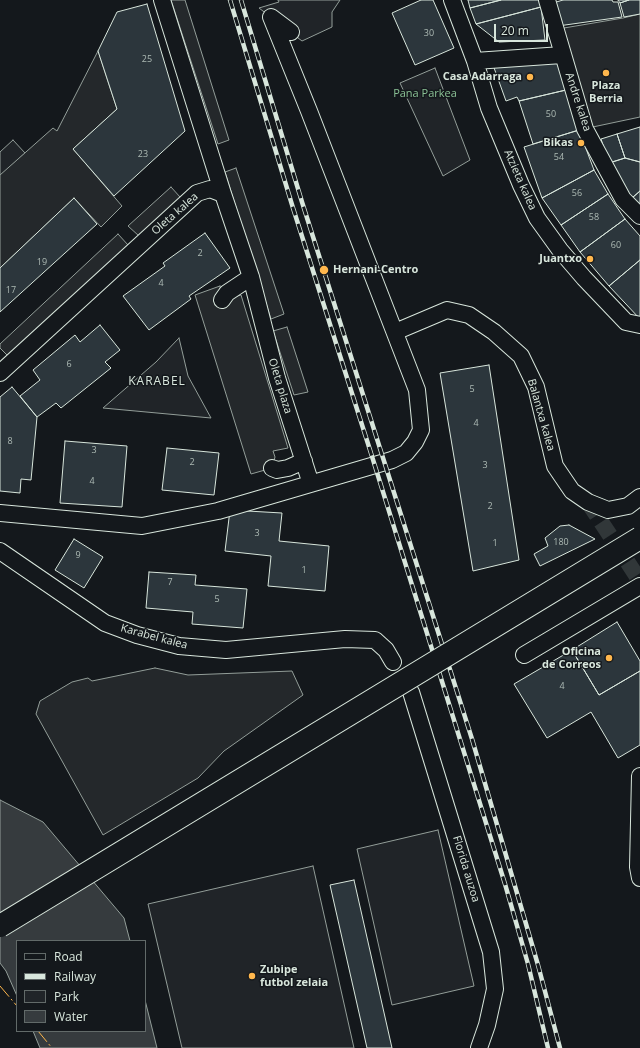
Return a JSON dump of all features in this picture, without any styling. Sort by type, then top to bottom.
[{"type":"main road","points":[[0,926],[640,538]]},
{"type":"street","points":[[162,0],[223,194]]},
{"type":"street","name":"Atzieta kalea","points":[[452,0],[475,61],[489,108],[521,185],[537,218],[560,250],[584,278],[626,322],[640,325]]},
{"type":"street","name":"Andre kalea","points":[[547,0],[585,129],[623,199],[640,216]]},
{"type":"street","points":[[0,513],[142,526],[218,511],[392,460],[406,452],[415,442],[420,430],[417,390],[271,17],[292,32]]},
{"type":"street","points":[[475,61],[562,55]]},
{"type":"street","name":"Oleta kalea","points":[[0,373],[197,193],[210,189],[223,194]]},
{"type":"street","name":"Oleta plaza","points":[[223,194],[251,277],[277,378],[304,461]]},
{"type":"street","points":[[222,300],[227,293],[251,277]]},
{"type":"street","name":"Balantxa kalea","points":[[395,332],[448,310],[470,315],[494,332],[521,356],[536,387],[555,466],[572,491],[588,502],[608,510],[628,506],[640,497]]},
{"type":"street","points":[[272,468],[277,470],[288,468],[304,461],[311,484]]},
{"type":"street","name":"Karabel kalea","points":[[0,551],[105,623],[137,635],[179,646],[226,650],[345,639],[375,640],[386,650],[393,662]]},
{"type":"street","points":[[524,655],[640,586]]},
{"type":"street","name":"Florida auzoa","points":[[411,692],[491,952],[495,989],[487,1025],[478,1048]]},
{"type":"street","points":[[640,776],[638,866],[640,878]]},
{"type":"green space","points":[[278,0],[340,0],[332,12],[332,27],[302,41],[259,8],[279,2]]},
{"type":"green space","name":"Pana Parkea","points":[[435,68],[470,160],[443,176],[400,83]]},
{"type":"green space","points":[[13,140],[25,153],[0,176],[0,152]]},
{"type":"green space","points":[[179,338],[188,376],[211,418],[103,408],[156,362]]},
{"type":"green space","points":[[438,830],[474,986],[392,1005],[357,849]]},
{"type":"green space","name":"Zubipe futbol zelaia","points":[[313,866],[354,1048],[182,1048],[148,904]]},
{"type":"shaded area","points":[[171,0],[185,0],[229,140],[218,144]]},
{"type":"shaded area","name":"Plaza Berria","points":[[640,14],[640,117],[588,128],[558,29]]},
{"type":"shaded area","points":[[98,51],[117,109],[73,149],[122,206],[101,227],[74,198],[0,268],[0,175],[53,128],[57,131]]},
{"type":"shaded area","points":[[236,168],[284,314],[271,319],[225,172]]},
{"type":"shaded area","points":[[171,187],[180,197],[139,236],[128,226]]},
{"type":"shaded area","points":[[118,234],[128,245],[9,357],[0,348],[0,344]]},
{"type":"shaded area","points":[[220,286],[222,300],[241,295],[288,448],[273,451],[275,457],[272,468],[251,474],[195,295]]},
{"type":"shaded area","points":[[287,327],[308,392],[294,395],[273,331]]},
{"type":"shaded area","points":[[155,668],[188,675],[292,671],[303,695],[224,751],[198,778],[103,835],[36,714],[40,701],[72,682],[88,678],[92,681]]},
{"type":"water","points":[[0,800],[43,822],[124,918],[130,940],[16,940],[16,994],[6,971],[0,963]]},
{"type":"water","points":[[146,1004],[157,1048],[40,1048],[33,1032],[146,1032]]},
{"type":"building","points":[[421,0],[433,0],[454,48],[415,65],[392,13]]},
{"type":"building","points":[[468,0],[501,0],[470,8]]},
{"type":"building","points":[[501,0],[539,0],[541,7],[476,24],[470,8]]},
{"type":"building","points":[[563,0],[612,0],[613,2],[618,2],[622,17],[558,26],[553,3]]},
{"type":"building","points":[[618,0],[629,0],[620,3]]},
{"type":"building","points":[[629,0],[640,0],[640,14],[624,17],[620,3]]},
{"type":"building","points":[[147,4],[185,131],[114,196],[73,149],[117,109],[98,51],[117,12]]},
{"type":"building","points":[[541,7],[545,40],[499,42],[476,24]]},
{"type":"building","name":"Casa Adarraga","points":[[558,57],[566,90],[519,101],[517,97],[506,101],[493,65]]},
{"type":"building","points":[[566,90],[579,130],[533,144],[519,101]]},
{"type":"building","points":[[640,127],[640,162],[625,158],[617,134]]},
{"type":"building","points":[[579,130],[594,170],[542,198],[524,147]]},
{"type":"building","points":[[617,134],[625,158],[609,163],[601,139]]},
{"type":"building","points":[[625,158],[640,162],[640,191],[632,198],[609,163]]},
{"type":"building","points":[[594,170],[608,194],[561,225],[542,198]]},
{"type":"building","points":[[640,191],[640,208],[632,198]]},
{"type":"building","points":[[608,194],[625,219],[580,252],[561,225]]},
{"type":"building","points":[[74,198],[97,224],[0,312],[0,268]]},
{"type":"building","points":[[625,219],[640,236],[640,260],[609,286],[580,252]]},
{"type":"building","points":[[205,233],[230,268],[189,296],[191,299],[149,330],[123,296],[165,266],[163,263]]},
{"type":"building","points":[[640,260],[640,319],[609,286]]},
{"type":"building","points":[[100,325],[120,350],[105,362],[111,368],[61,408],[56,403],[37,417],[20,396],[40,380],[33,370],[75,335],[80,342]]},
{"type":"building","points":[[489,365],[519,560],[473,571],[440,373]]},
{"type":"building","points":[[12,387],[37,417],[31,480],[21,479],[20,493],[0,491],[0,397]]},
{"type":"building","points":[[65,441],[127,446],[122,507],[60,503]]},
{"type":"building","points":[[167,448],[219,453],[214,495],[162,490]]},
{"type":"building","points":[[230,510],[282,513],[279,541],[329,546],[325,591],[268,586],[271,556],[225,551]]},
{"type":"building","points":[[569,525],[595,539],[540,566],[534,554],[548,546],[545,538],[560,526]]},
{"type":"building","points":[[74,539],[103,557],[84,588],[55,570]]},
{"type":"building","points":[[149,572],[196,575],[195,585],[247,589],[243,628],[192,624],[193,612],[146,608]]},
{"type":"building","points":[[617,622],[640,661],[640,671],[599,695],[572,650]]},
{"type":"building","points":[[572,650],[599,695],[640,671],[640,745],[618,758],[591,712],[547,738],[514,684]]},
{"type":"building","points":[[354,880],[392,1048],[367,1048],[330,885]]},
{"type":"tunnel","points":[[588,502],[638,578]]},
{"type":"railway","points":[[230,0],[293,208],[505,884],[528,964],[548,1048]]},
{"type":"railway","points":[[241,0],[302,202],[472,739],[538,965],[560,1048]]},
{"type":"power","points":[[0,986],[16,1005]]},
{"type":"power","points":[[39,1032],[52,1048]]},
{"type":"place","name":"Plaza Berria","points":[[606,73]]},
{"type":"place","name":"Casa Adarraga","points":[[530,77]]},
{"type":"place","name":"Bikas","points":[[581,143]]},
{"type":"place","name":"Juantxo","points":[[590,259]]},
{"type":"place","name":"Hernani-Centro","points":[[324,270]]},
{"type":"place","name":"Oficina de Correos","points":[[609,658]]},
{"type":"place","name":"Zubipe futbol zelaia","points":[[252,976]]},
{"type":"district","name":"KARABEL","points":[[157,382]]}]
